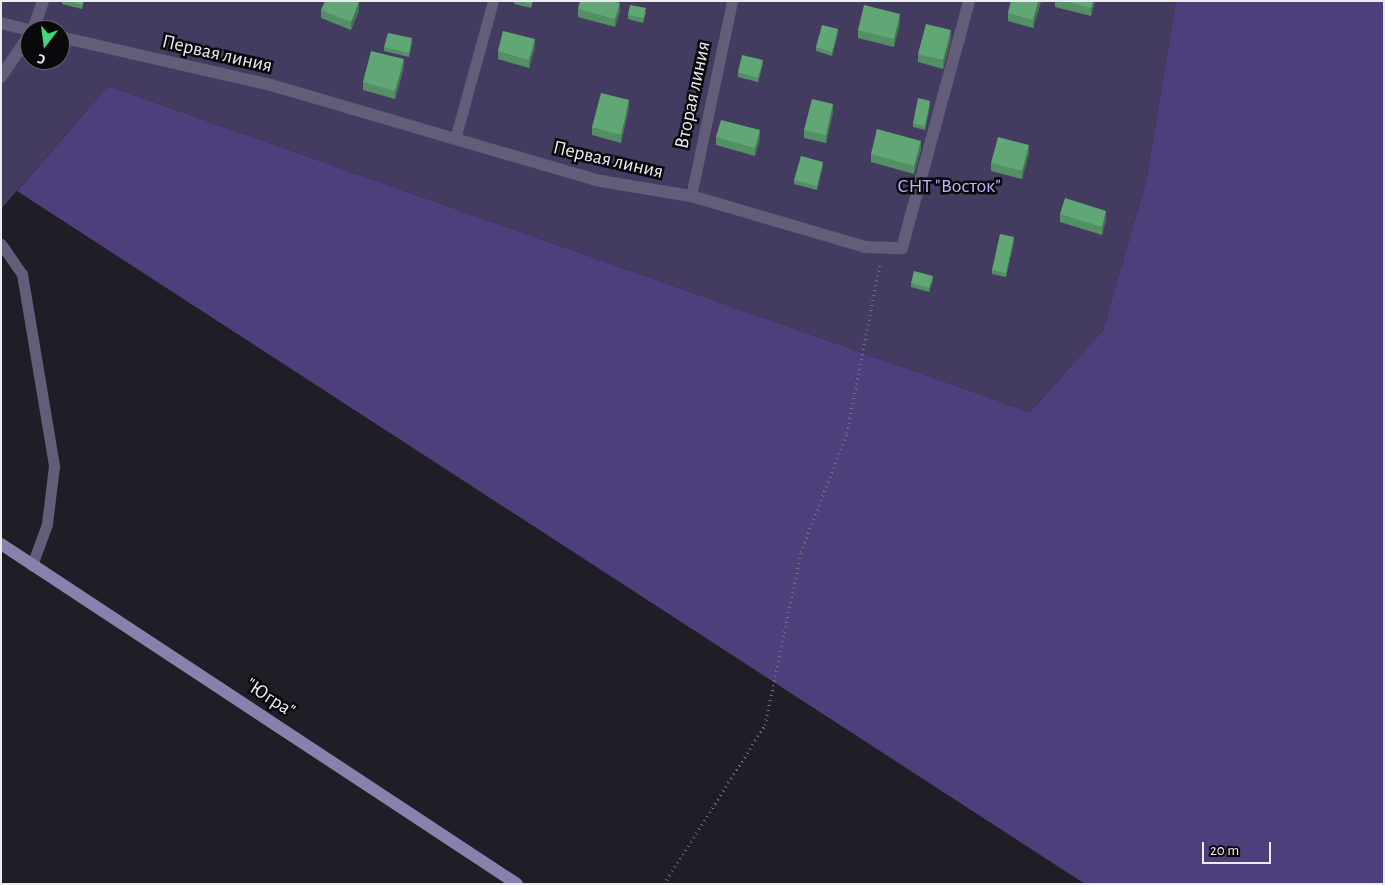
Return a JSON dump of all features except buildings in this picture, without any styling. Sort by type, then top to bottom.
[{"type":"main road","name":"\"Югра\"","points":[[1,544],[517,884]]},
{"type":"street","points":[[35,20],[43,1]]},
{"type":"street","name":"Первая линия","points":[[70,39],[271,85],[596,180],[691,196],[865,247],[902,248],[969,1]]},
{"type":"street","points":[[1,23],[20,27]]},
{"type":"street","points":[[1,77],[20,49]]},
{"type":"lane","points":[[455,139],[493,1]]},
{"type":"lane","name":"Вторая линия","points":[[691,196],[732,1]]},
{"type":"lane","points":[[1,244],[22,274],[54,466],[47,524],[32,565]]},
{"type":"path","points":[[664,884],[765,725],[801,552],[848,433],[883,247]]},
{"type":"green space","name":"СНТ \"Восток\"","points":[[1,1],[1176,1],[1147,177],[1103,330],[1030,412],[108,86],[1,209]]},
{"type":"shaded area","points":[[1176,1],[1384,1],[1384,884],[1085,884],[17,191],[108,86],[1030,412],[1103,330],[1147,177]]}]
